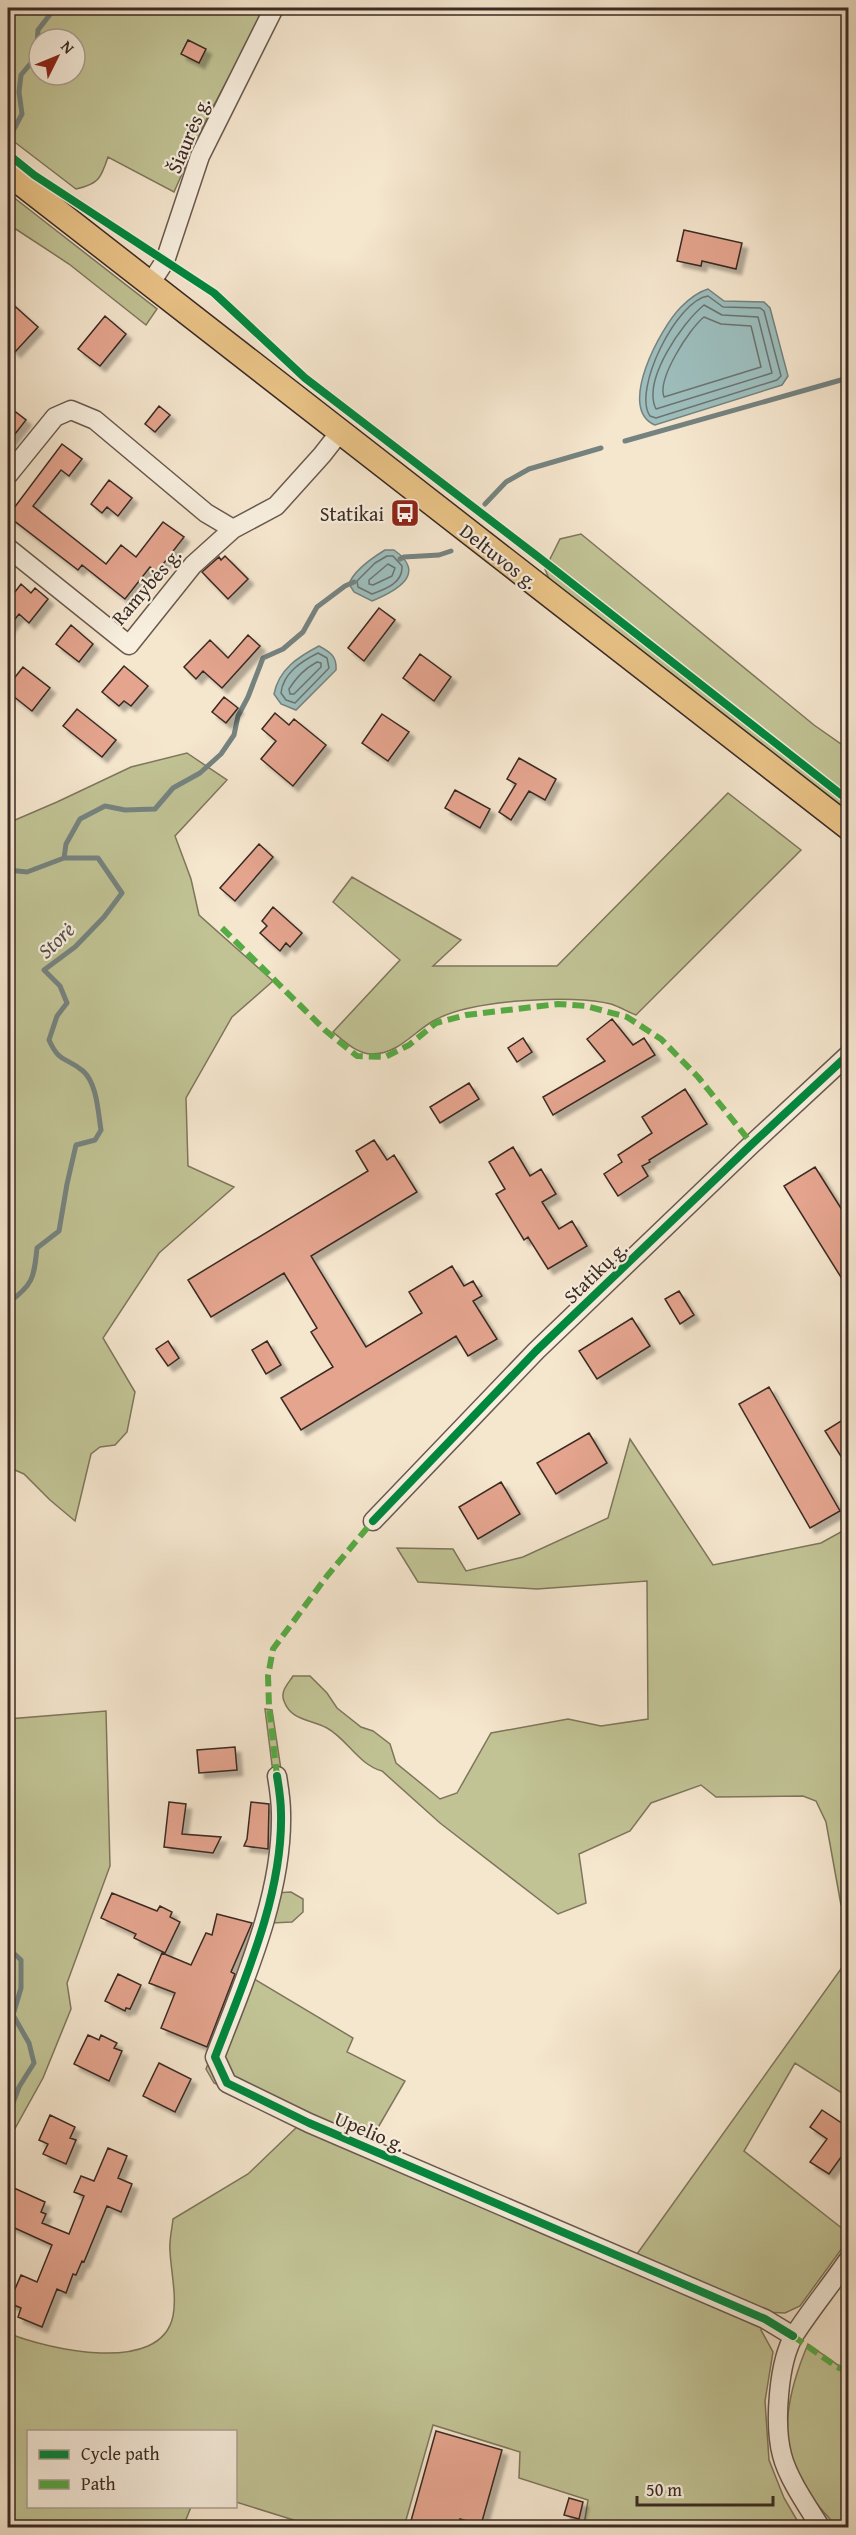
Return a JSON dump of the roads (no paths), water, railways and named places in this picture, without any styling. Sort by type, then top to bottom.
[{"type":"main road","name":"Deltuvos g.","points":[[8,173],[849,827]]},
{"type":"street","name":"Šiaurės g.","points":[[150,284],[165,261],[200,156],[274,8]]},
{"type":"street","points":[[8,475],[55,417],[71,410],[95,420],[206,513],[233,529]]},
{"type":"street","name":"Ramybės g.","points":[[8,548],[129,645],[194,565],[233,529],[276,506],[340,432]]},
{"type":"street","name":"Statikų g.","points":[[373,1521],[536,1351],[752,1144],[849,1055]]},
{"type":"street","name":"Upelio g.","points":[[278,1776],[281,1814],[277,1858],[269,1902],[254,1955],[215,2056],[227,2083],[309,2123],[765,2319],[793,2336]]},
{"type":"street","points":[[821,2528],[802,2498],[782,2456],[777,2412],[782,2373],[793,2336],[849,2260]]},
{"type":"water","points":[[708,289],[724,301],[764,302],[770,308],[788,376],[782,385],[655,425],[644,416],[640,403],[641,386],[646,368],[663,332],[673,317],[690,299]]},
{"type":"water","points":[[385,550],[394,550],[404,559],[408,567],[408,574],[405,581],[398,587],[372,601],[354,592],[349,584],[359,569]]},
{"type":"water","points":[[319,646],[332,655],[336,670],[296,710],[281,704],[274,694],[280,678],[297,659]]},
{"type":"waterway","name":"Storė","points":[[8,140],[22,114],[19,92],[21,75],[36,57],[38,30],[55,8]]},
{"type":"waterway","points":[[625,441],[848,378]]},
{"type":"waterway","points":[[485,504],[506,482],[529,469],[601,448]]},
{"type":"waterway","points":[[400,559],[439,555],[451,551]]},
{"type":"waterway","points":[[64,858],[66,844],[80,819],[105,806],[125,810],[155,809],[173,788],[200,773],[221,754],[234,735],[238,716],[263,658],[283,649],[303,632],[317,607],[354,582]]},
{"type":"waterway","name":"Storė","points":[[8,870],[27,872],[64,858],[98,858],[122,893],[104,917],[75,947],[44,970],[60,986],[67,1003],[57,1016],[49,1040],[56,1053],[88,1076],[96,1098],[101,1130],[95,1140],[76,1145],[59,1231],[37,1248],[31,1280],[23,1291],[8,1303]]},
{"type":"waterway","name":"Storė","points":[[8,1948],[21,1960],[21,1988],[13,2015],[29,2043],[34,2063],[19,2087],[8,2116]]},
{"type":"place","name":"Statikai","points":[[405,513]]}]
